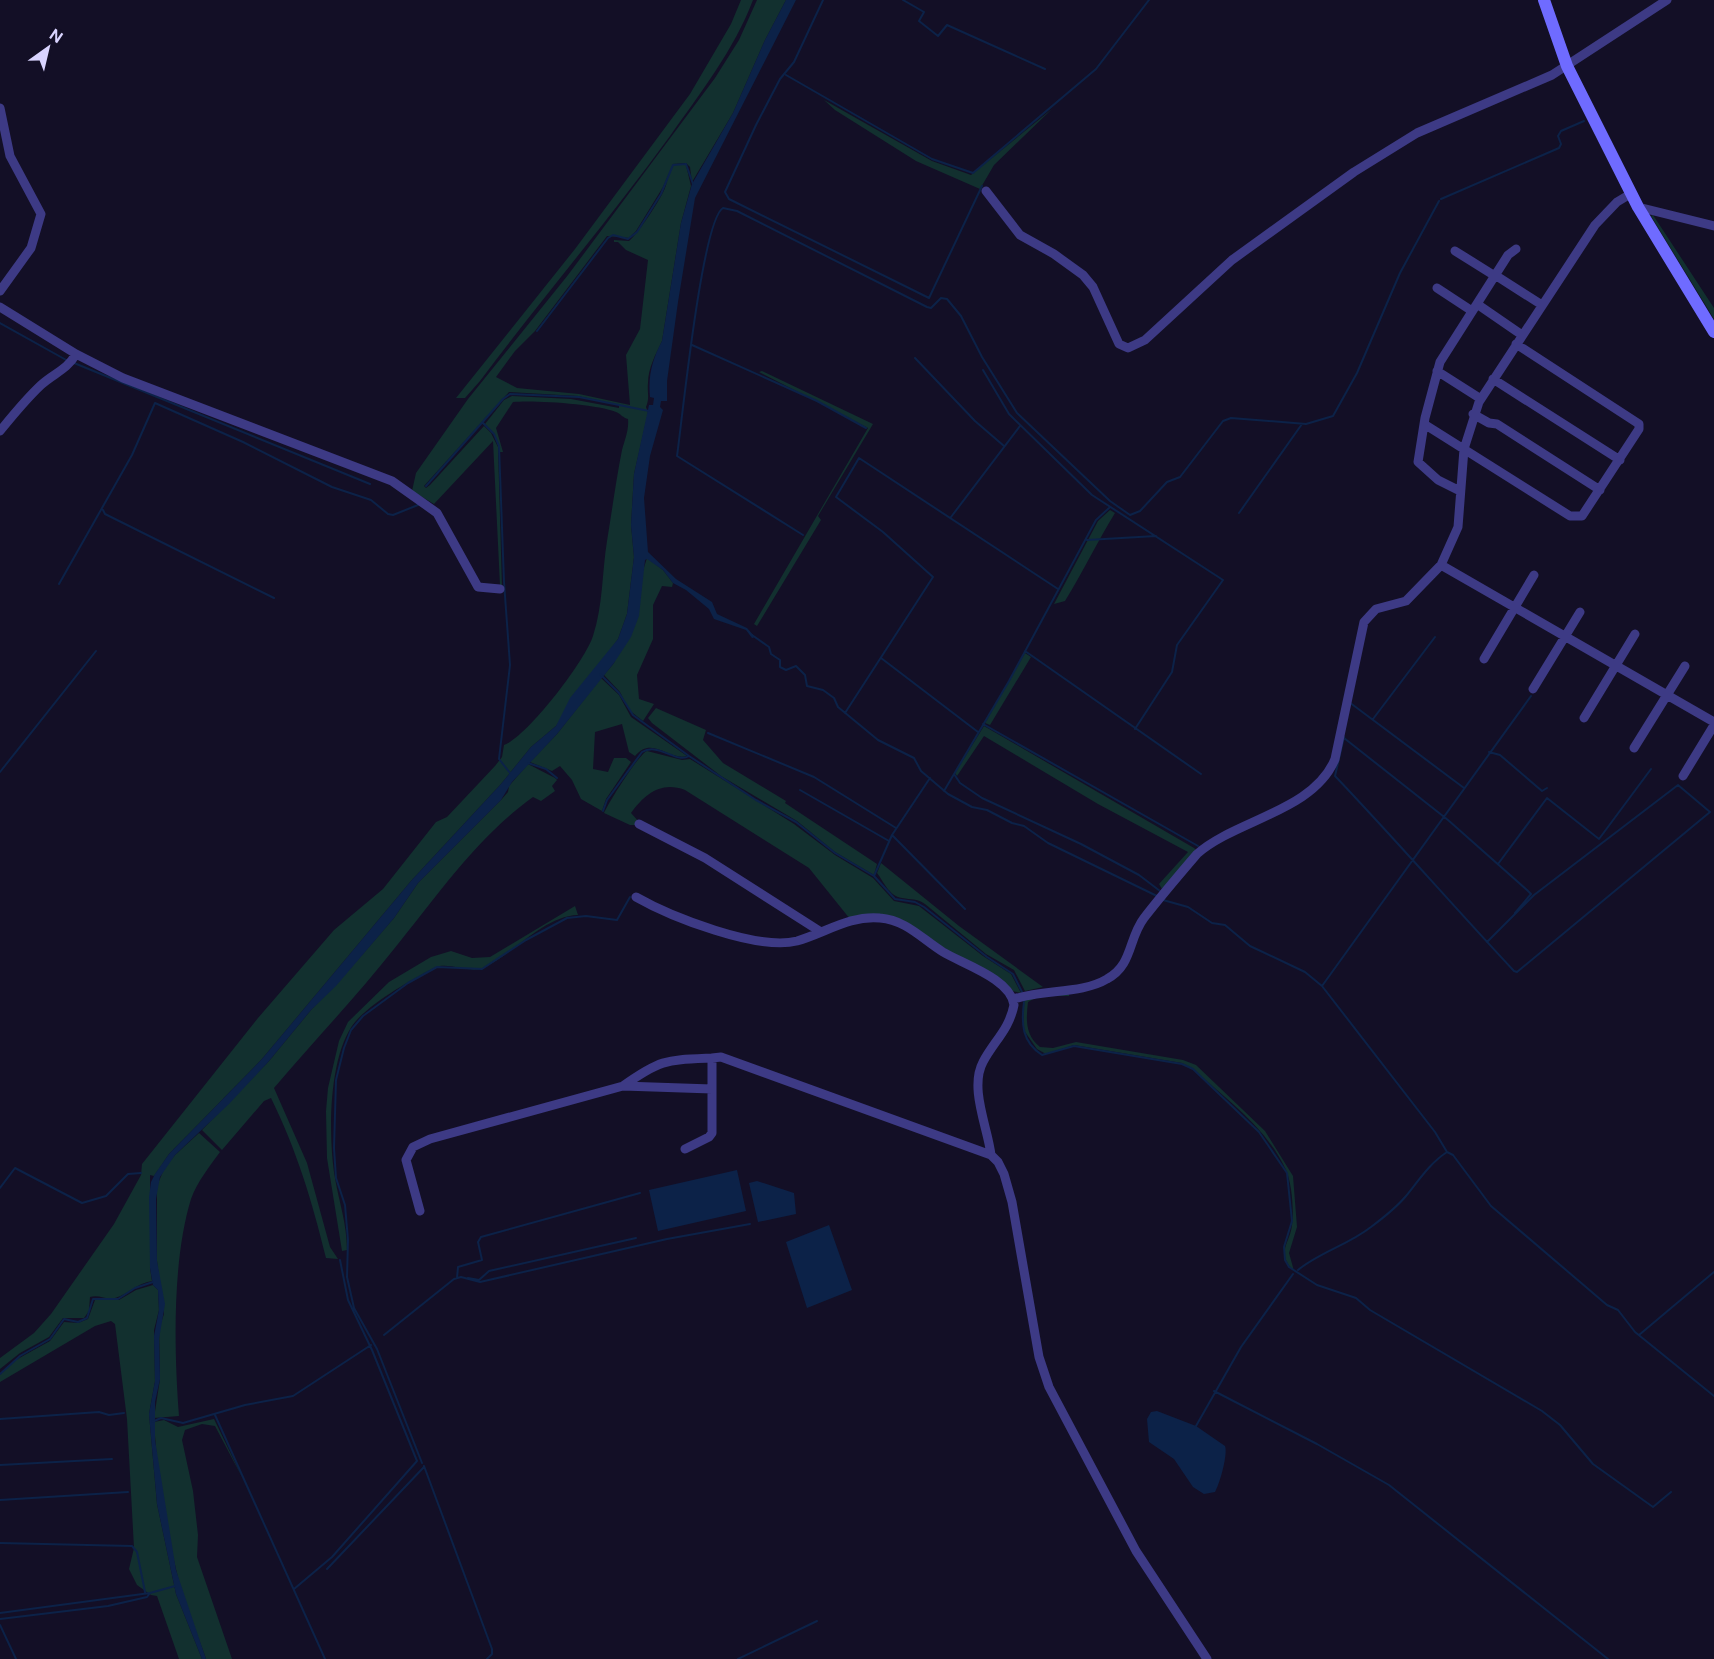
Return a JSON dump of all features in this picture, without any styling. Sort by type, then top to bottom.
[{"type":"main road","points":[[1544,0],[1567,66],[1638,207],[1714,332]]},
{"type":"street","points":[[986,191],[1020,235],[1062,259],[1083,275],[1093,287],[1119,344],[1128,348],[1145,340],[1232,260],[1401,141],[1567,66],[1667,0]]},
{"type":"street","points":[[0,108],[10,156],[41,214],[31,248],[0,291]]},
{"type":"street","points":[[1014,999],[1030,993],[1071,989],[1107,979],[1124,967],[1139,926],[1208,845],[1285,807],[1327,774],[1335,759],[1364,622],[1376,609],[1406,601],[1441,565],[1458,526],[1464,449],[1473,414],[1493,379],[1594,225],[1617,202],[1632,193]]},
{"type":"street","points":[[1638,207],[1714,226]]},
{"type":"street","points":[[1460,491],[1438,480],[1418,462],[1424,423],[1440,362],[1511,251],[1516,249]]},
{"type":"street","points":[[1455,252],[1542,305]]},
{"type":"street","points":[[1437,288],[1522,334]]},
{"type":"street","points":[[0,307],[76,354],[123,378],[392,481],[437,513],[478,587],[500,589]]},
{"type":"street","points":[[1424,423],[1570,516],[1582,516],[1639,429],[1638,423],[1516,344]]},
{"type":"street","points":[[0,431],[30,395],[51,376],[64,371],[76,354]]},
{"type":"street","points":[[1437,371],[1481,399]]},
{"type":"street","points":[[1493,379],[1620,459]]},
{"type":"street","points":[[1473,414],[1489,423],[1497,424],[1600,490]]},
{"type":"street","points":[[1441,565],[1714,723],[1683,776]]},
{"type":"street","points":[[1484,659],[1534,575]]},
{"type":"street","points":[[1533,689],[1580,612]]},
{"type":"street","points":[[1584,718],[1635,634]]},
{"type":"street","points":[[1634,748],[1685,666]]},
{"type":"street","points":[[639,824],[705,858],[821,932]]},
{"type":"street","points":[[636,897],[669,913],[750,940],[786,943],[864,918],[894,920],[944,952],[994,979],[1014,999]]},
{"type":"street","points":[[991,1155],[978,1078],[982,1062],[1006,1028],[1013,1010],[1014,999]]},
{"type":"street","points":[[623,1086],[661,1062],[726,1057],[991,1155],[998,1162],[1004,1174],[1012,1202],[1039,1357],[1049,1387],[1136,1551],[1207,1659]]},
{"type":"street","points":[[685,1149],[709,1137],[711,1133],[712,1058]]},
{"type":"street","points":[[420,1211],[406,1160],[413,1147],[444,1134],[623,1086],[712,1089]]},
{"type":"green space","points":[[741,0],[753,0],[736,36],[716,70],[670,136],[480,381],[465,398],[456,398],[575,249],[690,94],[731,24]]},
{"type":"green space","points":[[757,0],[786,0],[765,40],[733,113],[692,182],[690,167],[686,163],[673,164],[672,167],[673,165],[686,165],[691,186],[681,223],[662,341],[648,377],[646,407],[648,413],[634,474],[631,525],[634,557],[627,614],[618,639],[556,726],[531,747],[501,784],[411,881],[262,1059],[169,1154],[154,1176],[150,1175],[152,1281],[115,1298],[90,1297],[89,1311],[84,1318],[63,1318],[49,1337],[20,1353],[0,1369],[0,1358],[34,1333],[51,1314],[114,1224],[141,1175],[142,1164],[258,1018],[334,930],[383,889],[436,822],[447,817],[495,766],[502,757],[504,745],[514,739],[540,714],[588,648],[599,613],[607,541],[628,419],[616,412],[595,407],[550,402],[513,402],[496,428],[503,452],[500,452],[494,433],[485,424],[504,400],[512,396],[571,399],[619,408],[619,405],[578,396],[509,392],[424,486],[426,488],[430,485],[484,426],[491,433],[498,447],[502,587],[500,585],[493,441],[434,504],[412,491],[416,473],[468,399],[568,275],[715,78],[739,40]],"holes":[[[669,172],[663,193],[637,232],[629,241],[614,240],[626,250],[648,260],[640,329],[626,355],[630,405],[579,394],[517,388],[496,377],[515,351],[535,331],[607,236],[629,238],[636,231],[663,187]]]},
{"type":"green space","points":[[824,100],[932,161],[971,175],[1052,109],[994,165],[980,189],[916,161],[835,110]]},
{"type":"green space","points":[[1653,215],[1714,308],[1714,319],[1651,216]]},
{"type":"green space","points":[[762,371],[873,424],[818,516],[821,520],[757,626],[754,624],[868,428],[759,372]]},
{"type":"green space","points":[[1110,510],[1115,513],[1072,590],[1065,601],[1054,604],[1098,521]]},
{"type":"green space","points":[[647,558],[663,570],[673,583],[672,587],[662,586],[653,605],[653,639],[637,675],[639,699],[654,704],[643,721],[629,710],[620,692],[604,675],[614,663]]},
{"type":"green space","points":[[1025,653],[1031,657],[990,725],[985,723]]},
{"type":"green space","points":[[601,678],[619,695],[631,717],[687,756],[680,757],[648,748],[641,750],[635,756],[629,752],[622,724],[595,732],[593,769],[608,772],[614,758],[626,758],[631,762],[606,799],[602,811],[581,799],[572,780],[560,766],[552,771],[530,762],[557,734]]},
{"type":"green space","points":[[656,708],[706,730],[703,740],[723,763],[786,801],[785,803],[877,864],[874,875],[835,852],[797,821],[721,776],[652,723],[648,718]]},
{"type":"green space","points":[[984,726],[1196,850],[1162,889],[1159,884],[1188,852],[1098,804],[984,736],[957,776],[955,773]]},
{"type":"green space","points":[[647,751],[682,760],[690,759],[794,824],[835,855],[873,878],[894,901],[919,906],[983,956],[1011,974],[1021,993],[1012,991],[902,921],[850,919],[809,868],[685,790],[668,787],[648,795],[631,813],[639,822],[637,825],[630,825],[604,813],[631,769]]},
{"type":"green space","points":[[528,764],[557,780],[552,786],[555,791],[541,801],[533,797],[494,830],[476,849],[365,984],[274,1088],[307,1163],[330,1247],[338,1259],[326,1258],[303,1176],[289,1137],[271,1098],[264,1101],[222,1150],[202,1130],[269,1061],[311,1010],[394,918],[418,883],[501,800],[508,792],[509,786]]},
{"type":"green space","points":[[881,863],[959,926],[1043,987],[1025,991],[1014,970],[986,954],[925,904],[894,895],[877,873]]},
{"type":"green space","points":[[575,906],[578,915],[565,917],[540,929],[483,968],[471,970],[440,966],[434,968],[381,999],[355,1022],[346,1036],[340,1055],[332,1097],[333,1161],[347,1240],[347,1250],[342,1251],[327,1158],[326,1111],[328,1088],[339,1041],[348,1022],[389,982],[431,957],[451,951],[472,958],[490,957]]},
{"type":"green space","points":[[1069,991],[1069,996],[1039,996],[1028,1002],[1029,1032],[1040,1047],[1053,1048],[1076,1042],[1183,1060],[1196,1065],[1265,1131],[1293,1176],[1297,1227],[1289,1253],[1294,1271],[1288,1264],[1284,1253],[1293,1219],[1290,1182],[1278,1155],[1257,1127],[1193,1069],[1182,1063],[1074,1045],[1046,1054],[1037,1049],[1023,1029],[1024,997],[1038,992]]},
{"type":"green space","points":[[199,1133],[220,1152],[200,1180],[191,1199],[180,1250],[176,1306],[179,1416],[154,1418],[160,1379],[159,1329],[164,1314],[157,1261],[157,1186],[164,1169],[175,1155]]},
{"type":"green space","points":[[153,1285],[158,1290],[159,1310],[154,1330],[155,1381],[149,1414],[157,1504],[176,1594],[202,1659],[179,1659],[157,1596],[151,1595],[137,1585],[129,1569],[134,1548],[127,1419],[115,1324],[111,1321],[95,1326],[0,1382],[0,1375],[14,1361],[50,1341],[64,1322],[78,1323],[88,1319],[95,1300],[119,1300],[136,1290]]},
{"type":"green space","points":[[214,1419],[243,1479],[215,1426],[202,1424],[185,1430],[182,1440],[193,1491],[198,1535],[197,1557],[232,1659],[206,1659],[185,1604],[167,1525],[155,1442],[154,1422],[164,1420],[178,1427]]},
{"type":"water","points":[[786,0],[796,0],[695,198],[667,381],[667,401],[661,401],[660,407],[663,410],[650,456],[644,498],[648,552],[676,579],[712,602],[717,614],[747,628],[755,637],[752,638],[746,630],[714,619],[709,609],[686,590],[673,583],[663,570],[647,559],[645,560],[639,616],[631,637],[614,663],[557,734],[512,782],[501,800],[418,883],[394,918],[336,986],[311,1010],[269,1061],[229,1104],[175,1155],[160,1177],[156,1199],[157,1261],[165,1304],[159,1339],[160,1379],[155,1402],[155,1440],[176,1570],[206,1659],[202,1659],[176,1594],[157,1504],[149,1414],[155,1381],[154,1336],[159,1310],[158,1290],[153,1285],[150,1268],[149,1197],[151,1182],[169,1154],[262,1059],[411,881],[501,784],[531,747],[556,726],[570,698],[618,639],[627,614],[634,557],[631,525],[634,474],[649,405],[653,405],[654,398],[650,397],[650,375],[662,341],[681,223],[692,184],[733,113],[765,40]]},
{"type":"water","points":[[737,1170],[746,1211],[658,1231],[649,1190]]},
{"type":"water","points":[[757,1181],[794,1193],[796,1214],[758,1222],[749,1183]]},
{"type":"water","points":[[829,1225],[852,1290],[807,1308],[786,1242]]},
{"type":"water","points":[[1157,1411],[1196,1426],[1225,1446],[1223,1469],[1215,1492],[1204,1494],[1193,1487],[1174,1459],[1149,1442],[1147,1419],[1151,1412]]},
{"type":"waterway","points":[[823,0],[794,62],[780,79],[756,125],[725,192],[729,199],[929,298],[982,186]]},
{"type":"waterway","points":[[903,0],[924,12],[919,21],[938,36],[947,25],[1045,69]]},
{"type":"waterway","points":[[786,75],[932,159],[973,173],[1096,69],[1149,0]]},
{"type":"waterway","points":[[1441,199],[1559,148],[1561,144],[1558,136],[1561,131],[1584,121]]},
{"type":"waterway","points":[[537,331],[608,238],[613,235],[628,239],[637,232],[661,194],[673,165],[686,164],[693,184]]},
{"type":"waterway","points":[[803,535],[677,456],[701,283],[715,221],[723,208],[737,211],[927,307],[931,308],[941,298],[947,299],[961,316],[982,357],[1017,413],[1110,501],[1130,515],[1140,511],[1167,482],[1180,477],[1223,421],[1231,418],[1306,424],[1333,416],[1357,373],[1400,273],[1439,201]]},
{"type":"waterway","points":[[0,323],[68,361]]},
{"type":"waterway","points":[[692,345],[817,401],[866,428]]},
{"type":"waterway","points":[[915,358],[975,421],[1004,446]]},
{"type":"waterway","points":[[74,363],[370,484]]},
{"type":"waterway","points":[[983,370],[1009,414],[1092,495],[1223,580],[1177,645],[1172,672],[1135,729]]},
{"type":"waterway","points":[[426,486],[510,394],[579,397],[649,411]]},
{"type":"waterway","points":[[59,584],[132,455],[155,403],[243,442],[332,487],[371,500],[388,514],[393,515],[418,505]]},
{"type":"waterway","points":[[483,423],[494,434],[499,446],[504,582],[510,665],[499,759],[510,773]]},
{"type":"waterway","points":[[1239,513],[1302,424]]},
{"type":"waterway","points":[[951,517],[1020,426]]},
{"type":"waterway","points":[[845,713],[933,577],[883,532],[836,497],[859,458],[1058,589]]},
{"type":"waterway","points":[[944,791],[1009,681],[1096,520],[1109,508]]},
{"type":"waterway","points":[[103,510],[105,514],[274,598]]},
{"type":"waterway","points":[[1087,540],[1156,536]]},
{"type":"waterway","points":[[752,635],[769,647],[771,654],[780,660],[780,667],[786,670],[796,666],[805,675],[807,686],[823,690],[834,698],[838,707],[878,740],[914,758],[921,771],[948,794],[972,807],[987,810],[1012,823],[1024,826],[1048,843],[1159,897]]},
{"type":"waterway","points":[[1373,719],[1435,637]]},
{"type":"waterway","points":[[0,772],[96,651]]},
{"type":"waterway","points":[[1025,651],[1201,774]]},
{"type":"waterway","points":[[881,658],[978,732]]},
{"type":"waterway","points":[[600,674],[619,693],[633,715],[689,756],[756,800],[796,822],[835,853],[874,876],[895,899],[915,902],[924,907],[987,957],[1013,974],[1022,992]]},
{"type":"waterway","points":[[1322,986],[1531,696]]},
{"type":"waterway","points":[[1349,702],[1464,788]]},
{"type":"waterway","points":[[983,724],[1198,846]]},
{"type":"waterway","points":[[708,733],[814,777],[896,828]]},
{"type":"waterway","points":[[1344,737],[1335,776],[1469,923],[1514,971],[1517,972],[1710,812],[1678,785],[1534,895],[1487,942]]},
{"type":"waterway","points":[[1344,738],[1448,820],[1531,894],[1515,913]]},
{"type":"waterway","points":[[603,811],[607,800],[642,752],[655,750],[684,758],[689,756]]},
{"type":"waterway","points":[[1489,752],[1500,755],[1542,791],[1547,788]]},
{"type":"waterway","points":[[528,763],[546,769],[557,778]]},
{"type":"waterway","points":[[1498,864],[1547,798],[1599,839],[1651,769]]},
{"type":"waterway","points":[[954,774],[960,783],[982,798],[1081,844],[1139,875],[1160,891]]},
{"type":"waterway","points":[[874,876],[892,835],[930,778]]},
{"type":"waterway","points":[[800,790],[889,841]]},
{"type":"waterway","points":[[892,835],[965,909]]},
{"type":"waterway","points":[[422,1463],[377,1349],[354,1308],[347,1277],[348,1240],[345,1205],[336,1178],[334,1148],[336,1080],[344,1048],[351,1030],[363,1016],[408,983],[437,967],[482,969],[526,940],[567,918],[586,916],[617,920],[630,897]]},
{"type":"waterway","points":[[1163,900],[1188,907],[1212,923],[1225,925],[1250,946],[1305,972],[1322,986],[1435,1132],[1447,1152]]},
{"type":"waterway","points":[[1024,1002],[1024,1032],[1030,1044],[1042,1055],[1074,1046],[1182,1064],[1193,1069],[1259,1132],[1287,1173],[1292,1221],[1284,1247],[1285,1260],[1289,1267],[1317,1285],[1356,1298],[1370,1310],[1542,1411],[1560,1425],[1593,1464],[1653,1507],[1671,1492]]},
{"type":"waterway","points":[[1298,1270],[1315,1258],[1353,1239],[1380,1220],[1398,1205],[1430,1167],[1447,1152],[1453,1155],[1491,1206],[1607,1305],[1618,1310],[1635,1332],[1714,1396]]},
{"type":"waterway","points":[[0,1188],[15,1168],[82,1203],[106,1196],[128,1174],[141,1173]]},
{"type":"waterway","points":[[457,1278],[458,1267],[482,1260],[478,1242],[481,1237],[640,1193]]},
{"type":"waterway","points":[[384,1335],[454,1279],[461,1277],[480,1282],[667,1239],[750,1224]]},
{"type":"waterway","points":[[468,1278],[479,1280],[489,1271],[636,1238]]},
{"type":"waterway","points":[[294,1589],[332,1557],[417,1461],[372,1350],[348,1300],[340,1260]]},
{"type":"waterway","points":[[1639,1335],[1714,1272]]},
{"type":"waterway","points":[[1196,1426],[1241,1347],[1293,1274]]},
{"type":"waterway","points":[[0,1374],[20,1356],[50,1339],[64,1319],[78,1322],[87,1318],[93,1299],[118,1299],[135,1288],[153,1282]]},
{"type":"waterway","points":[[152,1422],[161,1418],[183,1423],[245,1405],[293,1396],[371,1345]]},
{"type":"waterway","points":[[1214,1391],[1317,1444],[1389,1485],[1608,1659]]},
{"type":"waterway","points":[[0,1419],[99,1412],[109,1415],[124,1413]]},
{"type":"waterway","points":[[215,1415],[325,1659]]},
{"type":"waterway","points":[[0,1465],[112,1459]]},
{"type":"waterway","points":[[424,1466],[492,1649],[492,1654],[487,1659]]},
{"type":"waterway","points":[[327,1569],[424,1467]]},
{"type":"waterway","points":[[0,1500],[128,1492]]},
{"type":"waterway","points":[[0,1543],[132,1546],[137,1552],[145,1592]]},
{"type":"waterway","points":[[0,1619],[108,1606],[147,1597],[150,1593],[175,1586]]},
{"type":"waterway","points":[[0,1613],[150,1593]]},
{"type":"waterway","points":[[738,1659],[817,1621]]},
{"type":"waterway","points":[[0,1625],[16,1659]]}]
